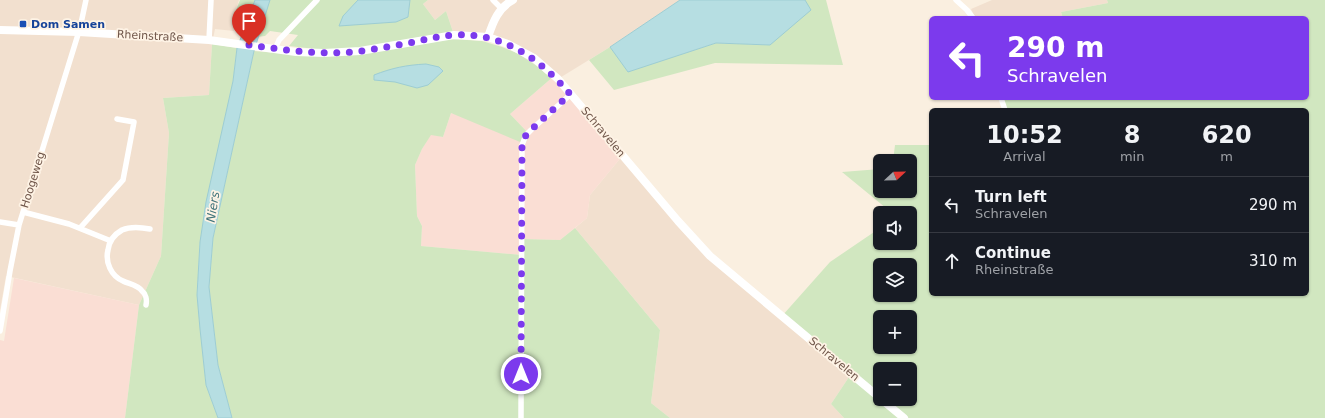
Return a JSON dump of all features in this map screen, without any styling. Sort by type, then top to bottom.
[{"type":"main road","points":[[488,37],[494,19],[501,8],[513,0]]},
{"type":"main road","name":"Rheinstraße","points":[[0,30],[79,32],[209,40],[274,49]]},
{"type":"main road","name":"Schravelen","points":[[274,49],[296,52],[343,52],[380,48],[454,35],[488,37],[508,44],[534,58],[558,79],[682,226],[710,256],[873,393]]},
{"type":"main road","name":"Schravelen","points":[[889,406],[904,418]]},
{"type":"street","name":"Hoogeweg","points":[[0,331],[19,225],[79,32],[86,0]]},
{"type":"street","points":[[209,40],[211,0]]},
{"type":"street","points":[[274,49],[279,40],[317,0]]},
{"type":"street","points":[[493,0],[501,8]]},
{"type":"street","points":[[956,0],[972,16]]},
{"type":"street","points":[[520,418],[522,145],[526,135],[570,94]]},
{"type":"street","points":[[80,228],[123,180],[134,122],[117,119]]},
{"type":"street","points":[[23,212],[80,228],[111,241]]},
{"type":"street","points":[[0,222],[19,225]]},
{"type":"street","points":[[146,305],[146,296],[142,290],[137,286],[121,281],[114,275],[110,269],[107,253],[111,241],[118,233],[129,228],[140,227],[150,229]]},
{"type":"shaded area","points":[[0,0],[239,0],[235,12],[234,31],[215,29],[212,44],[209,95],[163,98],[169,133],[161,256],[139,305],[6,276],[0,310]]},
{"type":"shaded area","points":[[428,0],[680,0],[610,47],[558,79],[508,44],[454,35],[446,11],[435,20],[423,4]]},
{"type":"shaded area","points":[[992,0],[1107,0],[1108,3],[1061,12],[1062,16],[974,16],[971,9]]},
{"type":"shaded area","points":[[554,76],[623,155],[590,195],[587,218],[560,240],[522,239],[522,255],[421,246],[422,226],[417,216],[415,165],[431,134],[443,137],[451,113],[530,135],[510,114]]},
{"type":"shaded area","points":[[623,155],[710,256],[851,374],[831,404],[844,418],[670,418],[651,403],[660,330],[575,228],[587,218],[590,195]]},
{"type":"shaded area","points":[[14,278],[139,305],[125,418],[0,418],[0,340],[4,341]]},
{"type":"green space","points":[[240,0],[255,0],[243,30],[235,28],[235,12]]},
{"type":"green space","points":[[270,0],[358,0],[353,6],[408,17],[410,0],[428,0],[423,4],[435,20],[446,11],[454,35],[452,39],[482,41],[502,47],[517,53],[537,66],[546,74],[554,76],[510,114],[530,135],[525,144],[451,113],[443,137],[431,135],[422,149],[415,165],[417,216],[422,226],[421,246],[522,255],[522,239],[560,240],[575,228],[660,330],[651,403],[670,418],[232,418],[218,365],[209,287],[213,238],[254,51],[311,56],[324,50],[289,46],[298,35],[270,31],[265,36],[257,37]]},
{"type":"green space","points":[[803,0],[826,0],[843,65],[715,63],[614,90],[589,60],[610,47],[628,71],[716,43],[770,45]]},
{"type":"green space","points":[[1107,0],[1325,0],[1325,418],[844,418],[831,404],[851,374],[782,316],[830,262],[873,233],[873,250],[917,250],[917,206],[883,206],[874,198],[917,198],[917,154],[894,154],[895,145],[929,145],[929,296],[1309,296],[1309,108],[1006,108],[1003,100],[1309,100],[1309,16],[1062,16],[1061,12],[1108,3]]},
{"type":"green space","points":[[212,44],[237,48],[233,81],[200,242],[197,295],[206,385],[218,418],[125,418],[139,305],[161,256],[169,133],[163,98],[209,95]]},
{"type":"green space","points":[[873,170],[873,197],[842,172]]},
{"type":"water","name":"Niers","points":[[255,0],[270,0],[254,51],[213,238],[209,287],[218,365],[232,418],[218,418],[206,385],[200,329],[197,295],[200,242],[206,202],[233,81],[237,48]]},
{"type":"water","points":[[358,0],[410,0],[408,17],[396,22],[339,26],[343,16]]},
{"type":"water","points":[[680,0],[805,0],[811,10],[770,45],[716,43],[628,72],[610,47]]},
{"type":"water","points":[[426,64],[439,67],[443,71],[428,85],[417,88],[395,82],[374,80],[374,75],[387,70]]},
{"type":"place","name":"Dom Samen","points":[[23,24]]},
{"type":"route","points":[[249,45],[296,52],[324,53],[360,51],[429,38],[470,35],[488,37],[508,44],[534,58],[558,79],[570,94],[526,135],[522,145],[521,374]]}]
